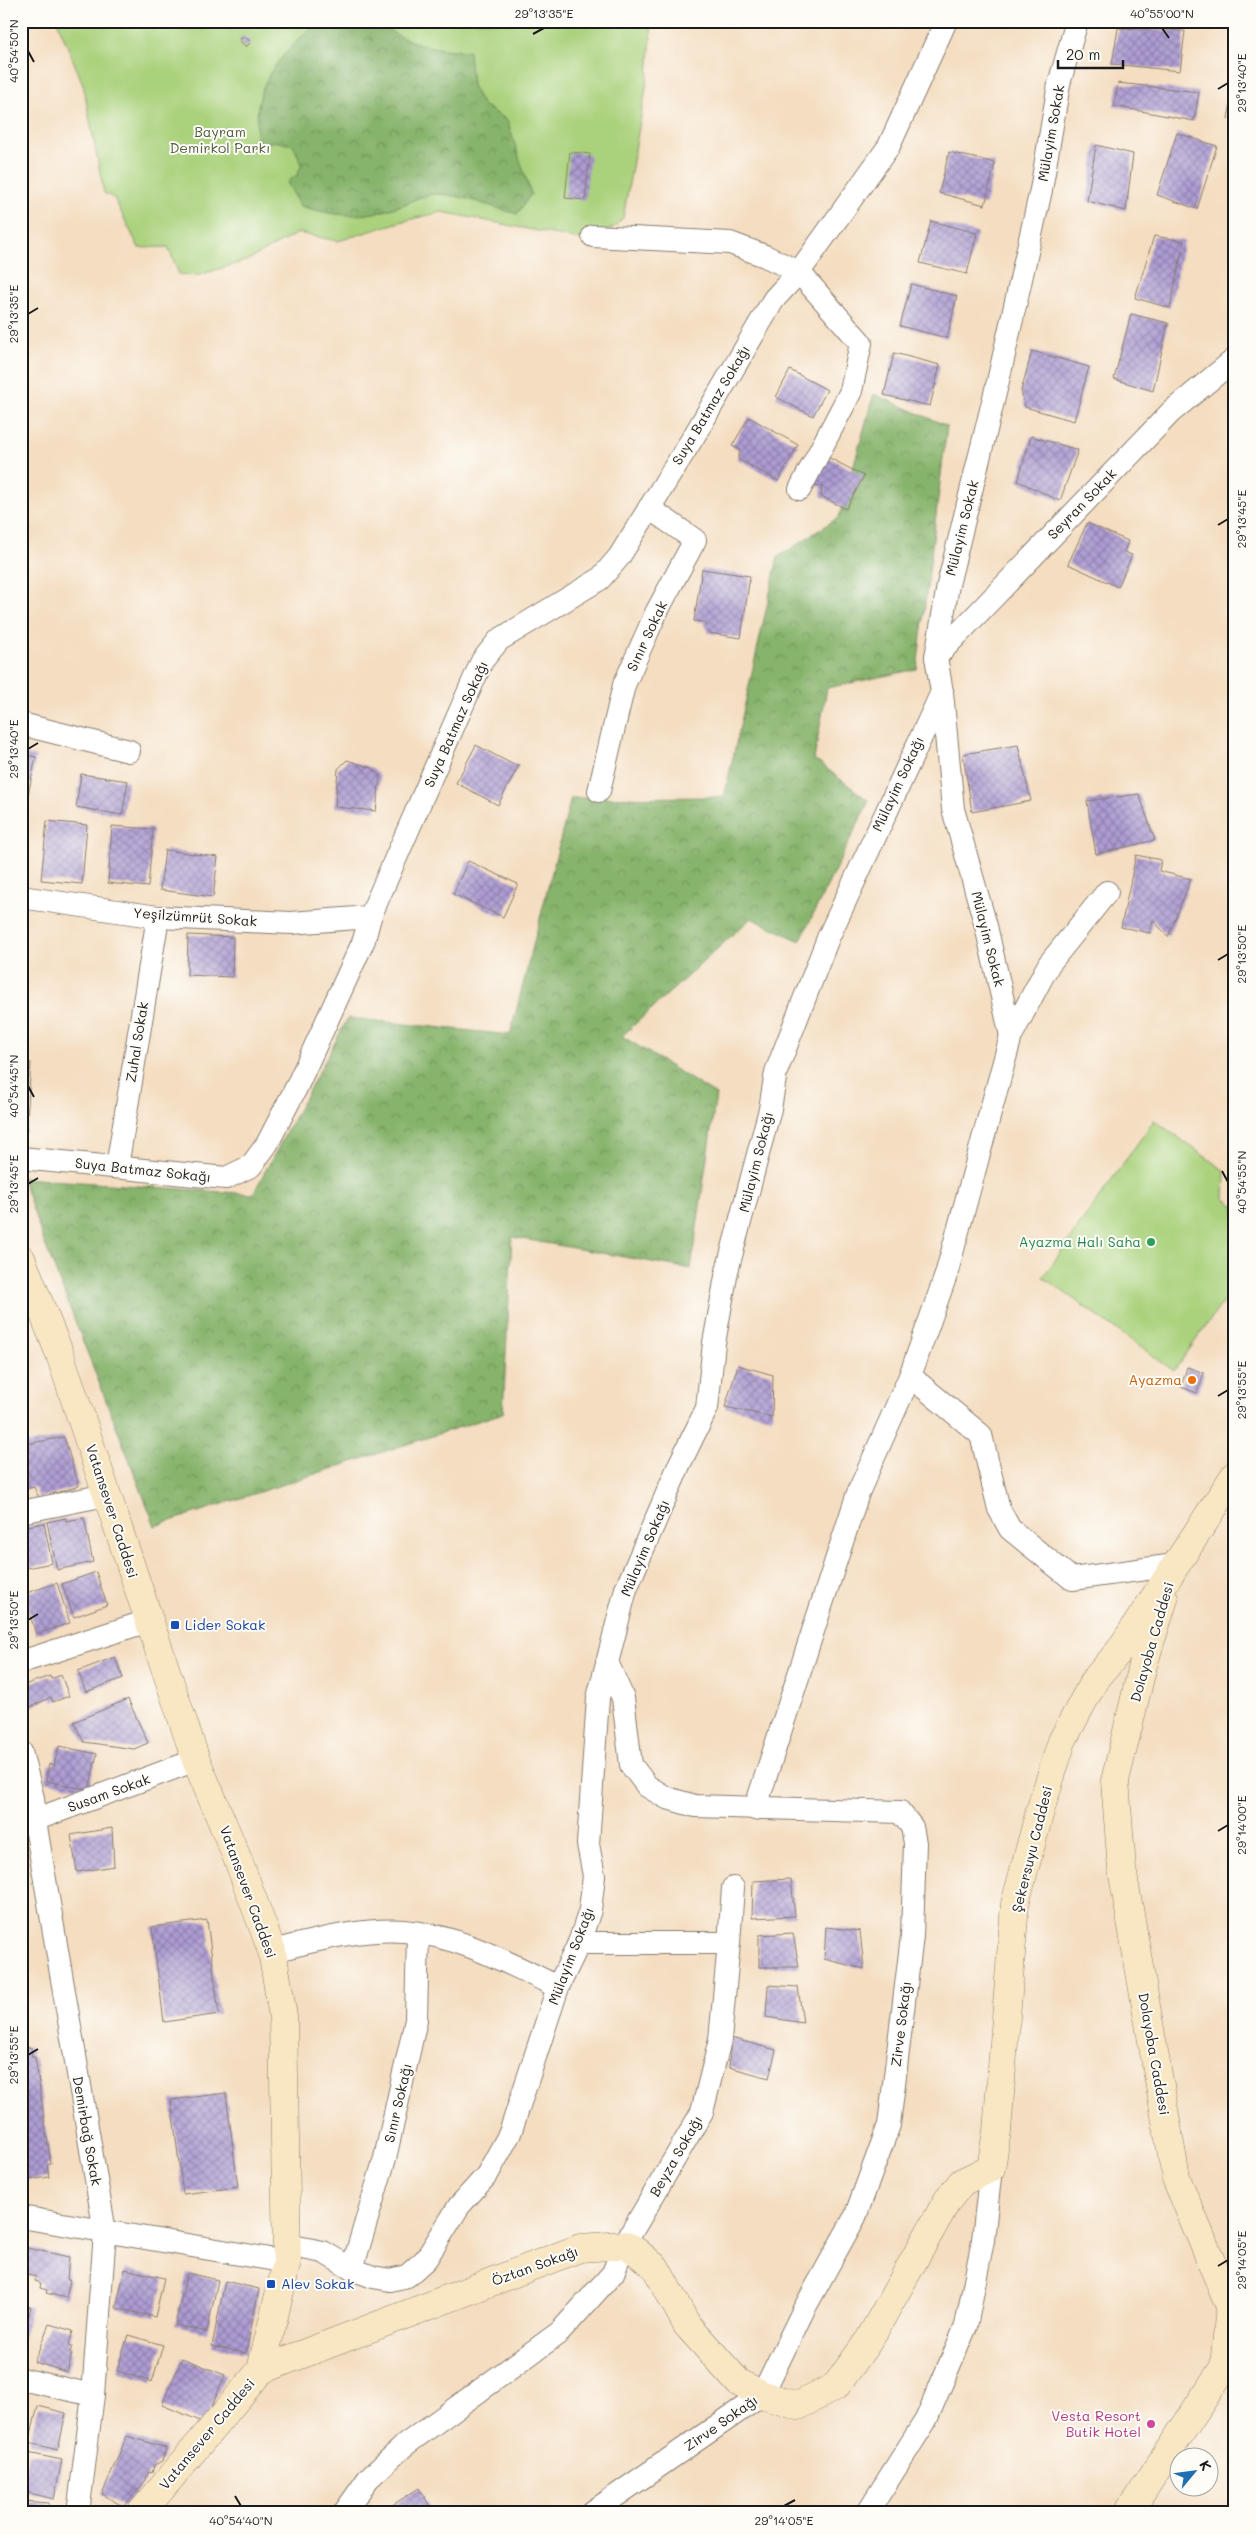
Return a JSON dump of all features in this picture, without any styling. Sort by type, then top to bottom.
[{"type":"street","name":"Suya Batmaz Sokağı","points":[[21,1158],[226,1178],[251,1166],[267,1144],[296,1088],[364,940],[370,917],[482,661],[499,640],[600,579],[619,557],[694,436],[774,299],[799,272],[889,146],[946,21]]},
{"type":"street","name":"Mülayim Sokak","points":[[1011,1036],[986,926],[953,809],[942,692],[936,657],[948,585],[999,377],[1041,190],[1059,84],[1077,21]]},
{"type":"street","points":[[593,236],[730,243],[799,272],[861,343],[851,391],[800,489]]},
{"type":"street","name":"Seyran Sokak","points":[[936,657],[1170,412],[1235,359]]},
{"type":"street","name":"Sınır Sokak","points":[[599,792],[624,685],[656,613],[695,540],[649,508]]},
{"type":"street","name":"Mülayim Sokağı","points":[[287,2254],[324,2252],[352,2269],[373,2277],[390,2280],[407,2276],[426,2259],[459,2206],[487,2175],[510,2133],[558,1987],[579,1943],[590,1910],[594,1876],[588,1844],[598,1698],[626,1589],[680,1463],[707,1408],[714,1343],[727,1271],[770,1109],[776,1072],[828,938],[942,692]]},
{"type":"street","points":[[21,724],[129,750]]},
{"type":"street","points":[[755,1809],[858,1493],[910,1376],[946,1275],[1011,1036],[1049,964],[1107,892]]},
{"type":"street","name":"Yeşilzümrüt Sokak","points":[[21,896],[158,917],[291,923],[370,917]]},
{"type":"street","name":"Zuhal Sokak","points":[[117,1166],[158,917]]},
{"type":"street","name":"Vatansever Caddesi","points":[[21,1258],[59,1352],[196,1760],[238,1860],[272,1952],[283,2016],[287,2254],[261,2370],[141,2513]]},
{"type":"street","points":[[910,1376],[981,1435],[998,1509],[1010,1529],[1072,1579],[1175,1564]]},
{"type":"street","name":"Şekersuyu Caddesi","points":[[991,2168],[998,2122],[1015,1904],[1040,1810],[1062,1741],[1094,1681],[1120,1650],[1235,1475]]},
{"type":"street","points":[[21,1512],[106,1495]]},
{"type":"street","name":"Dolayoba Caddesi","points":[[1128,2513],[1224,2367],[1230,2306],[1176,2178],[1122,1869],[1115,1781],[1144,1665],[1175,1564]]},
{"type":"street","points":[[21,1662],[148,1621]]},
{"type":"street","name":"Zirve Sokağı","points":[[591,2513],[762,2395],[804,2309],[855,2217],[889,2125],[912,1936],[915,1843],[912,1827],[900,1812],[695,1806],[667,1798],[647,1786],[631,1765],[623,1698],[607,1662]]},
{"type":"street","name":"Demirbağ Sokak","points":[[21,1752],[33,1798],[28,1823],[104,2232],[93,2395],[78,2513]]},
{"type":"street","name":"Susam Sokak","points":[[28,1823],[196,1760]]},
{"type":"street","name":"Beyza Sokağı","points":[[344,2513],[368,2479],[405,2445],[560,2332],[613,2273],[624,2245],[702,2112],[720,2040],[733,1888]]},
{"type":"street","points":[[272,1952],[344,1934],[404,1931],[460,1942],[558,1987]]},
{"type":"street","name":"Sınır Sokağı","points":[[352,2269],[385,2158],[414,2029],[418,1934]]},
{"type":"street","points":[[579,1943],[729,1943]]},
{"type":"street","points":[[624,2245],[632,2248],[656,2268],[687,2325],[738,2382],[762,2395],[798,2406],[836,2386],[869,2340],[947,2201],[962,2182],[991,2168]]},
{"type":"street","points":[[867,2513],[926,2420],[966,2326],[982,2240],[991,2168]]},
{"type":"street","points":[[21,2217],[104,2232],[287,2254]]},
{"type":"street","name":"Öztan Sokağı","points":[[261,2370],[580,2248],[624,2245]]},
{"type":"street","points":[[21,2379],[93,2395]]},
{"type":"green space","name":"Bayram Demirkol Parkı","points":[[57,21],[652,21],[648,76],[623,218],[613,228],[588,241],[442,212],[403,221],[338,241],[298,233],[248,260],[196,276],[179,274],[168,247],[139,248],[114,198],[104,193],[83,84]]},
{"type":"green space","points":[[320,21],[376,21],[397,35],[420,44],[444,49],[469,51],[472,86],[483,105],[507,120],[531,194],[517,214],[467,199],[438,194],[424,196],[389,210],[376,213],[339,214],[300,206],[287,182],[297,175],[302,164],[293,145],[273,141],[256,148],[258,109],[264,86],[276,65],[293,45]]},
{"type":"green space","points":[[874,394],[947,426],[917,669],[827,688],[814,759],[869,801],[800,941],[751,918],[622,1036],[716,1095],[691,1269],[512,1237],[503,1413],[155,1526],[43,1239],[22,1178],[253,1194],[348,1018],[510,1035],[571,798],[724,797],[778,557],[839,517]]},
{"type":"green space","name":"Ayazma Halı Saha","points":[[1154,1120],[1225,1171],[1224,1198],[1235,1206],[1235,1285],[1174,1371],[1043,1277]]},
{"type":"building","points":[[1118,28],[1185,31],[1180,71],[1112,64]]},
{"type":"building","points":[[244,36],[251,42],[246,47],[239,40]]},
{"type":"building","points":[[1118,83],[1199,92],[1194,121],[1114,106]]},
{"type":"building","points":[[1234,85],[1235,120],[1228,119]]},
{"type":"building","points":[[1177,133],[1217,146],[1197,209],[1157,195]]},
{"type":"building","points":[[1096,145],[1133,154],[1126,211],[1087,201]]},
{"type":"building","points":[[570,152],[590,154],[585,200],[565,198]]},
{"type":"building","points":[[949,152],[995,163],[985,205],[939,193]]},
{"type":"building","points":[[931,221],[977,233],[967,274],[920,263]]},
{"type":"building","points":[[1154,236],[1184,241],[1170,308],[1135,298]]},
{"type":"building","points":[[911,284],[957,296],[947,338],[900,326]]},
{"type":"building","points":[[1131,314],[1168,323],[1153,391],[1114,379]]},
{"type":"building","points":[[1032,351],[1089,367],[1074,421],[1025,407],[1021,391]]},
{"type":"building","points":[[894,353],[940,365],[930,406],[884,395]]},
{"type":"building","points":[[790,370],[827,390],[813,416],[776,397]]},
{"type":"building","points":[[749,417],[798,445],[778,481],[738,459],[740,450],[732,446]]},
{"type":"building","points":[[1031,436],[1078,450],[1060,501],[1018,481]]},
{"type":"building","points":[[824,455],[864,476],[846,509],[821,496],[822,487],[809,485]]},
{"type":"building","points":[[1087,523],[1128,541],[1124,552],[1132,555],[1118,587],[1068,564]]},
{"type":"building","points":[[702,569],[750,576],[741,638],[709,633],[704,622],[694,621]]},
{"type":"building","points":[[476,745],[512,764],[519,765],[498,805],[456,783]]},
{"type":"building","points":[[1018,745],[1031,801],[972,812],[963,754]]},
{"type":"building","points":[[21,754],[36,757],[25,809],[21,808]]},
{"type":"building","points":[[347,760],[372,768],[380,776],[376,811],[335,807],[338,769]]},
{"type":"building","points":[[81,774],[128,781],[122,815],[76,807]]},
{"type":"building","points":[[1139,794],[1155,840],[1096,854],[1087,801]]},
{"type":"building","points":[[47,821],[87,825],[82,884],[41,880]]},
{"type":"building","points":[[112,826],[153,829],[148,887],[108,883]]},
{"type":"building","points":[[165,850],[218,857],[213,897],[160,890]]},
{"type":"building","points":[[1136,855],[1161,860],[1159,871],[1191,879],[1168,937],[1153,920],[1150,933],[1121,927]]},
{"type":"building","points":[[468,861],[518,884],[503,917],[453,894]]},
{"type":"building","points":[[188,935],[233,937],[232,977],[187,975]]},
{"type":"building","points":[[21,1062],[31,1063],[26,1132],[21,1131]]},
{"type":"building","points":[[738,1365],[773,1375],[772,1417],[725,1407]]},
{"type":"building","name":"Ayazma","points":[[1187,1367],[1204,1373],[1197,1393],[1181,1387]]},
{"type":"building","points":[[64,1437],[79,1486],[39,1498],[34,1487],[21,1490],[21,1445]]},
{"type":"building","points":[[66,1518],[66,1521],[84,1518],[93,1562],[57,1570],[47,1522]]},
{"type":"building","points":[[44,1523],[52,1563],[21,1569],[21,1527]]},
{"type":"building","points":[[96,1572],[107,1605],[74,1617],[62,1584]]},
{"type":"building","points":[[57,1583],[70,1623],[36,1634],[23,1594]]},
{"type":"building","points":[[115,1657],[123,1678],[86,1692],[78,1671]]},
{"type":"building","points":[[61,1675],[69,1696],[53,1702],[51,1697],[23,1711],[21,1686],[50,1676],[51,1679]]},
{"type":"building","points":[[128,1699],[148,1743],[134,1749],[84,1742],[74,1722]]},
{"type":"building","points":[[59,1746],[97,1754],[89,1790],[46,1781],[49,1764],[54,1765]]},
{"type":"building","points":[[112,1828],[114,1866],[77,1872],[71,1835]]},
{"type":"building","points":[[791,1879],[795,1916],[752,1918],[753,1881]]},
{"type":"building","points":[[207,1920],[219,2014],[164,2022],[152,1927]]},
{"type":"building","points":[[826,1927],[860,1931],[864,1969],[824,1959]]},
{"type":"building","points":[[793,1933],[799,1967],[759,1967],[759,1935]]},
{"type":"building","points":[[21,1972],[25,1991],[21,1992]]},
{"type":"building","points":[[768,1985],[798,1987],[803,2023],[766,2017]]},
{"type":"building","points":[[731,2038],[776,2050],[769,2078],[729,2067]]},
{"type":"building","points":[[31,2047],[32,2057],[35,2057],[51,2164],[47,2165],[49,2177],[21,2181],[21,2049]]},
{"type":"building","points":[[226,2093],[238,2187],[183,2194],[171,2100]]},
{"type":"building","points":[[23,2247],[69,2257],[67,2279],[70,2280],[66,2298],[46,2293],[47,2290],[40,2288],[41,2283],[35,2281],[36,2277],[23,2274]]},
{"type":"building","points":[[125,2269],[164,2278],[155,2317],[116,2308]]},
{"type":"building","points":[[187,2273],[218,2280],[207,2332],[175,2325]]},
{"type":"building","points":[[225,2281],[259,2289],[246,2353],[212,2346]]},
{"type":"building","points":[[21,2305],[31,2307],[22,2344],[21,2344]]},
{"type":"building","points":[[49,2324],[73,2331],[69,2345],[72,2346],[70,2353],[72,2354],[67,2372],[34,2362]]},
{"type":"building","points":[[128,2335],[163,2345],[152,2382],[117,2371]]},
{"type":"building","points":[[182,2358],[225,2375],[205,2423],[162,2405]]},
{"type":"building","points":[[38,2406],[66,2413],[58,2450],[29,2443]]},
{"type":"building","points":[[127,2436],[166,2448],[162,2461],[154,2465],[152,2473],[148,2472],[146,2480],[124,2507],[102,2494]]},
{"type":"building","points":[[28,2453],[62,2460],[54,2499],[21,2491]]},
{"type":"building","points":[[419,2488],[434,2513],[380,2513]]},
{"type":"building","points":[[24,2501],[49,2503],[48,2513],[23,2513]]},
{"type":"place","name":"Ayazma Halı Saha","points":[[1151,1242]]},
{"type":"place","name":"Ayazma","points":[[1192,1380]]},
{"type":"place","name":"Lider Sokak","points":[[175,1625]]},
{"type":"place","name":"Alev Sokak","points":[[271,2284]]},
{"type":"place","name":"Vesta Resort Butik Hotel","points":[[1151,2424]]}]
